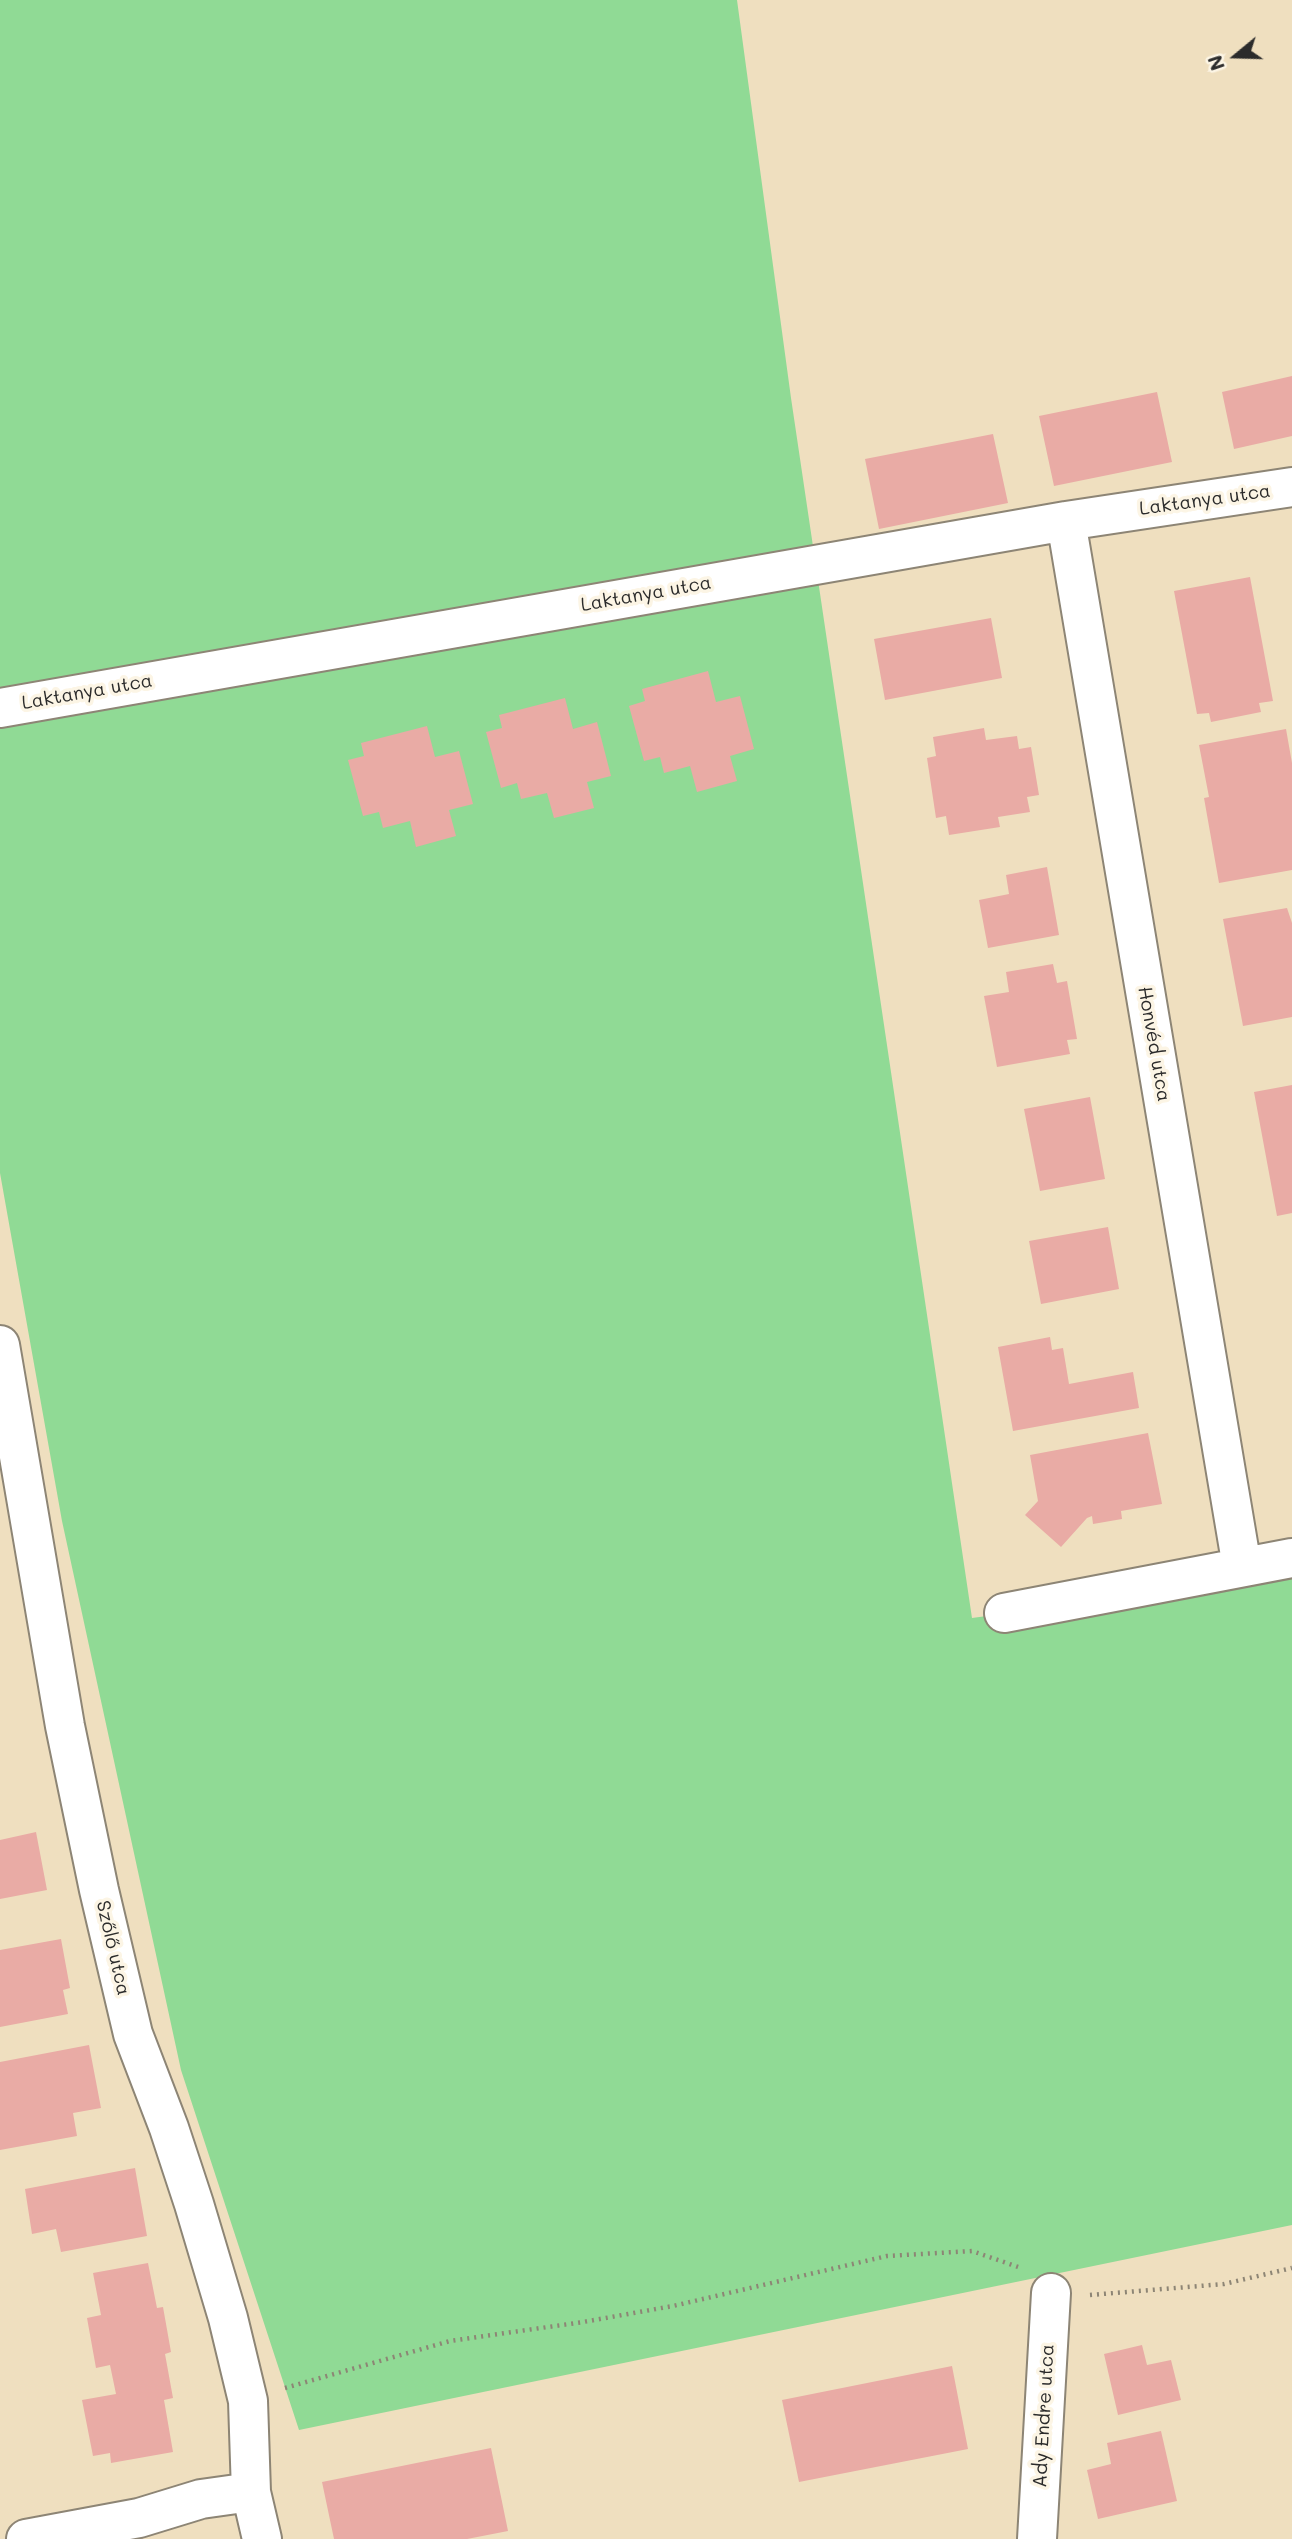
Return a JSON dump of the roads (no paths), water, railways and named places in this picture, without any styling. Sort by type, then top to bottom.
[{"type":"street","name":"Laktanya utca","points":[[0,708],[1066,521],[1292,487]]},
{"type":"street","name":"Honvéd utca","points":[[1066,521],[1242,1567]]},
{"type":"street","name":"Szőlő utca","points":[[0,1345],[65,1726],[130,2021],[194,2204],[228,2318],[248,2401],[251,2492],[262,2539]]},
{"type":"street","points":[[1004,1613],[1292,1558]]},
{"type":"street","name":"Ady Endre utca","points":[[1037,2539],[1051,2293]]},
{"type":"street","points":[[26,2539],[139,2518],[201,2499],[251,2492]]}]
